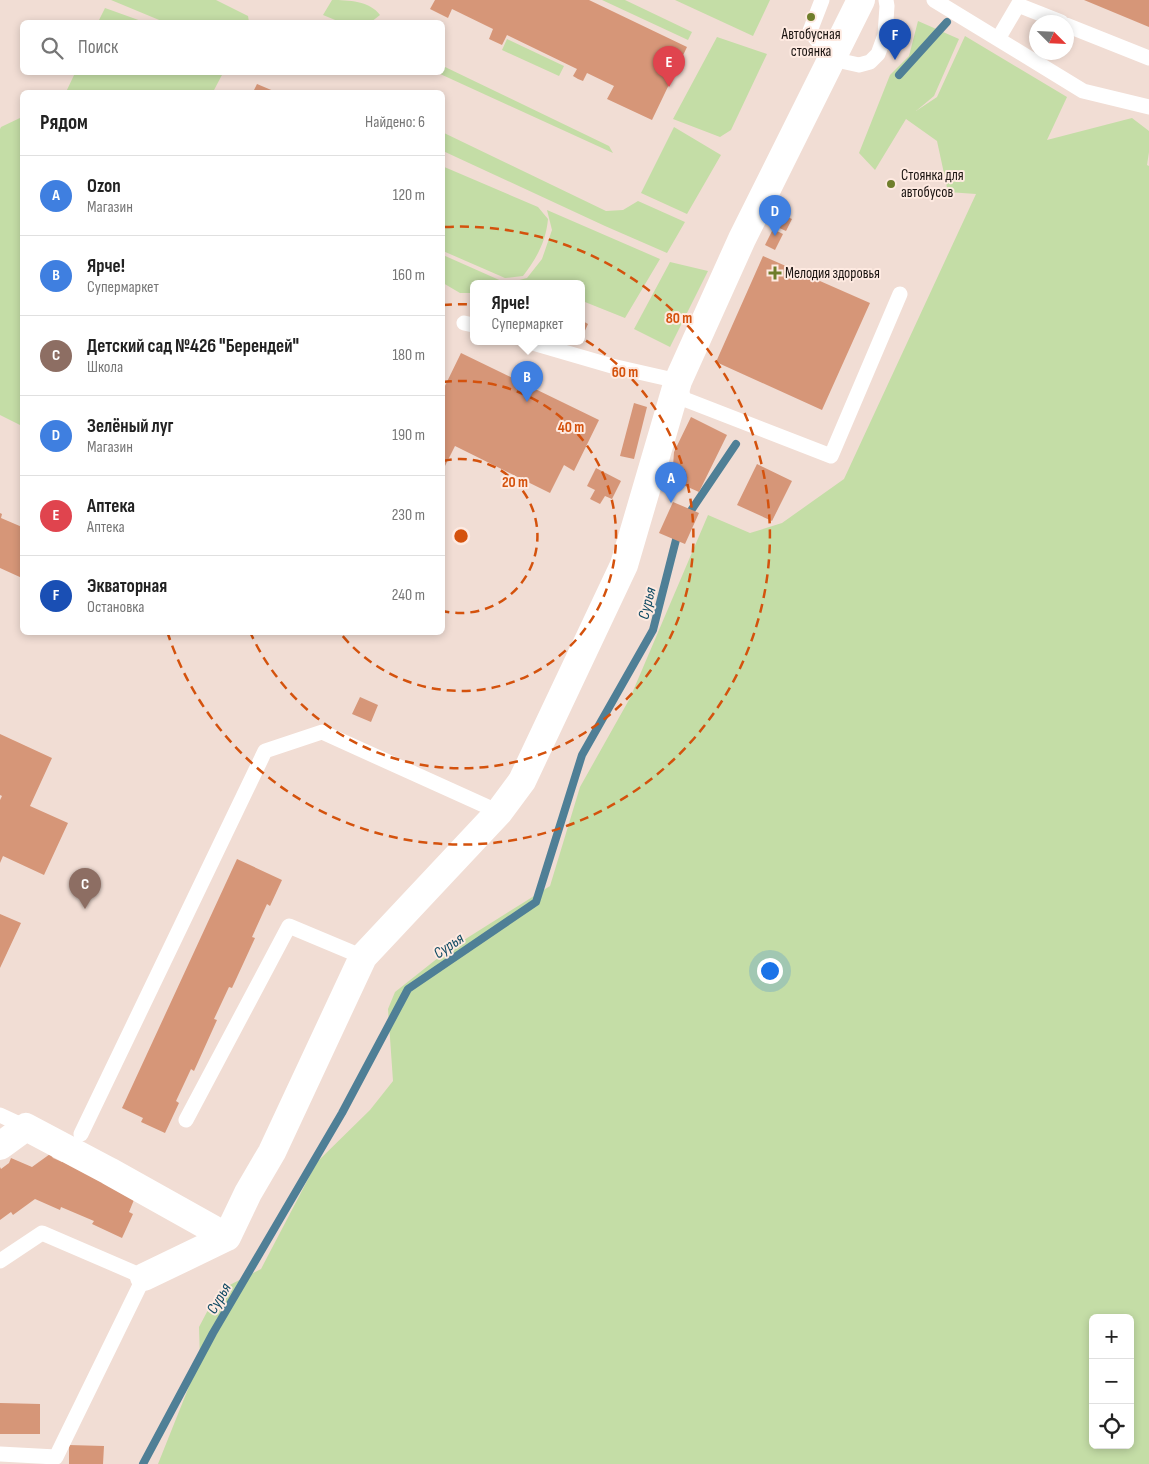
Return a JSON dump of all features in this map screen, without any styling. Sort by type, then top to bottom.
[{"type":"street","points":[[144,1277],[227,1237],[248,1193],[272,1152],[364,957],[499,812],[522,782],[624,566],[678,381],[742,239],[861,0]]},
{"type":"street","points":[[0,1146],[26,1127],[227,1237]]},
{"type":"lane","points":[[822,0],[810,31],[832,59],[859,65],[870,62],[878,54],[885,35],[886,0]]},
{"type":"lane","points":[[934,0],[1083,91],[1149,107]]},
{"type":"lane","points":[[998,39],[1021,3],[1046,15]]},
{"type":"lane","points":[[1074,28],[1149,58]]},
{"type":"lane","points":[[540,345],[612,366],[678,381],[684,399],[830,456],[900,294]]},
{"type":"lane","points":[[81,1134],[265,750],[322,732],[499,812]]},
{"type":"lane","points":[[186,1120],[289,926],[364,957]]},
{"type":"lane","points":[[0,1115],[26,1127]]},
{"type":"lane","points":[[0,1261],[42,1233],[144,1277],[56,1461],[0,1454]]},
{"type":"green space","points":[[111,0],[216,0],[248,16],[249,20],[159,20]]},
{"type":"green space","points":[[332,0],[365,4],[376,10],[380,15],[374,20],[335,20],[323,15]]},
{"type":"green space","points":[[602,0],[625,0],[692,32],[688,40]]},
{"type":"green space","points":[[675,0],[770,0],[753,36]]},
{"type":"green space","points":[[105,8],[138,20],[99,20]]},
{"type":"green space","points":[[918,21],[959,39],[934,96],[916,111],[937,97],[965,36],[1067,97],[1047,140],[1132,118],[1149,131],[1147,165],[1149,166],[1149,1464],[158,1464],[200,1359],[199,1327],[218,1291],[261,1269],[317,1162],[370,1110],[393,1081],[388,1009],[395,992],[448,950],[550,886],[580,787],[630,698],[708,515],[750,533],[782,523],[844,479],[976,194],[948,192],[937,141],[906,119],[875,170],[859,153],[890,75],[909,56]]},
{"type":"green space","points":[[717,37],[767,54],[731,130],[720,137],[673,119]]},
{"type":"green space","points":[[507,39],[564,66],[559,76],[502,50]]},
{"type":"green space","points":[[445,67],[609,146],[613,153],[442,75],[445,75]]},
{"type":"green space","points":[[74,75],[222,75],[214,90],[67,90]]},
{"type":"green space","points":[[20,118],[20,425],[0,415],[1,127]]},
{"type":"green space","points":[[674,127],[721,155],[687,214],[641,193]]},
{"type":"green space","points":[[445,133],[606,211],[623,210],[638,201],[685,222],[667,253],[445,152]]},
{"type":"green space","points":[[445,167],[538,207],[548,219],[545,235],[533,263],[523,276],[505,278],[445,252]]},
{"type":"green space","points":[[547,210],[660,259],[625,318],[585,302],[585,280],[519,280],[527,278],[542,259],[552,230]]},
{"type":"green space","points":[[445,256],[499,280],[470,280],[470,293],[460,293],[445,284]]},
{"type":"green space","points":[[670,262],[708,271],[670,347],[634,329]]},
{"type":"building","points":[[435,0],[589,0],[687,47],[652,120],[607,99],[614,86],[587,73],[583,81],[578,79],[573,76],[577,69],[507,35],[502,45],[489,39],[493,29],[452,9],[448,18],[430,9]]},
{"type":"building","points":[[1084,0],[1149,0],[1149,27]]},
{"type":"building","points":[[257,84],[271,90],[254,90]]},
{"type":"building","points":[[783,215],[792,219],[786,231],[777,227]]},
{"type":"building","points":[[773,229],[783,234],[775,250],[765,245]]},
{"type":"building","points":[[763,256],[870,303],[822,410],[716,362]]},
{"type":"building","points":[[461,353],[599,420],[574,471],[564,465],[550,493],[455,446],[445,466],[445,386]]},
{"type":"building","points":[[634,403],[647,407],[634,459],[620,456]]},
{"type":"building","points":[[691,417],[727,435],[699,492],[672,480],[674,452]]},
{"type":"building","points":[[757,464],[792,481],[772,521],[737,505]]},
{"type":"building","points":[[596,468],[621,481],[612,499],[605,496],[600,504],[590,499],[595,490],[587,486]]},
{"type":"building","points":[[673,502],[699,513],[685,544],[659,533]]},
{"type":"building","points":[[0,513],[2,514],[1,518],[20,526],[20,577],[0,568]]},
{"type":"building","points":[[360,697],[378,705],[371,722],[352,714]]},
{"type":"building","points":[[0,734],[52,758],[30,806],[68,823],[44,875],[3,856],[0,863],[0,800],[2,796],[0,795]]},
{"type":"building","points":[[237,859],[282,880],[270,906],[267,904],[252,937],[255,938],[232,988],[229,987],[214,1019],[217,1020],[194,1071],[191,1069],[176,1101],[179,1103],[165,1133],[141,1122],[143,1118],[122,1108]]},
{"type":"building","points":[[0,914],[21,923],[0,968]]},
{"type":"building","points":[[50,1154],[53,1158],[62,1162],[64,1157],[138,1190],[129,1212],[133,1214],[122,1238],[92,1224],[94,1221],[61,1207],[60,1210],[35,1199],[13,1215],[11,1212],[0,1220],[0,1167],[1,1169],[9,1163],[11,1158],[32,1167]]},
{"type":"building","points":[[0,1403],[40,1404],[40,1434],[0,1434]]},
{"type":"building","points":[[69,1445],[104,1446],[103,1464],[69,1464]]},
{"type":"waterway","name":"Сурья","points":[[899,75],[947,22]]},
{"type":"waterway","name":"Сурья","points":[[686,518],[736,444]]},
{"type":"waterway","name":"Сурья","points":[[143,1464],[213,1333],[342,1113],[408,989],[536,902],[582,755],[653,630],[678,532]]},
{"type":"place","name":"Автобусная стоянка","points":[[811,17]]},
{"type":"place","name":"Экваторная","points":[[895,60]]},
{"type":"place","name":"Аптека","points":[[669,87]]},
{"type":"place","name":"Стоянка для автобусов","points":[[891,184]]},
{"type":"place","name":"Зелёный луг","points":[[775,236]]},
{"type":"place","name":"Мелодия здоровья","points":[[775,273]]},
{"type":"place","name":"Ярче!","points":[[527,402]]},
{"type":"place","name":"Ozon","points":[[671,503]]},
{"type":"place","name":"Детский сад №426 \"Берендей\"","points":[[85,909]]}]
